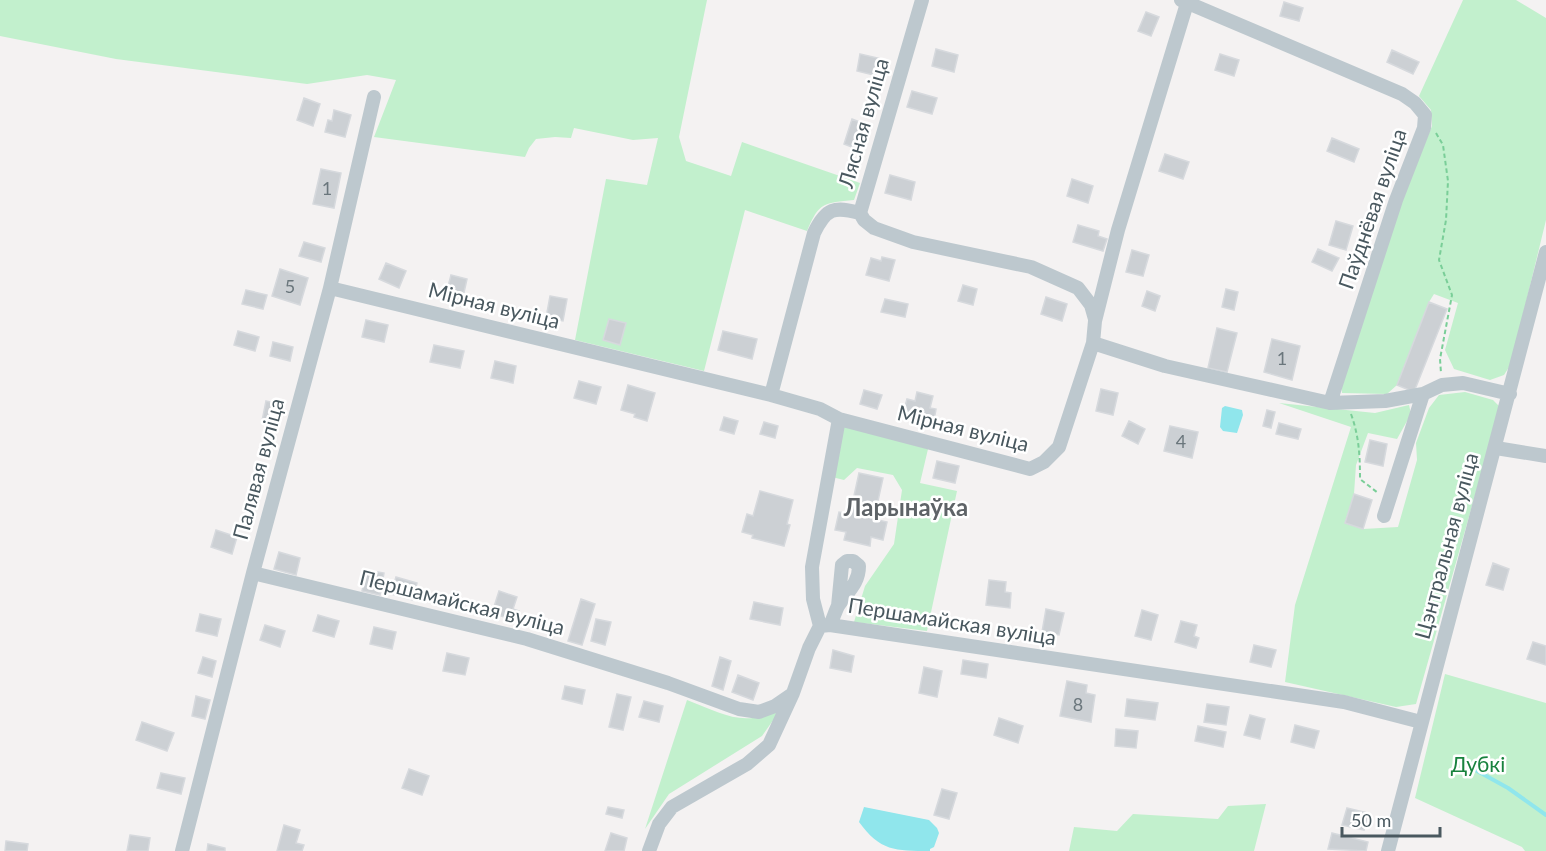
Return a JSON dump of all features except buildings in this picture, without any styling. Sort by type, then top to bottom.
[{"type":"street","name":"Лясная вуліца","points":[[771,394],[814,233],[821,217],[833,209],[847,209],[860,213],[922,0]]},
{"type":"street","points":[[1185,1],[1118,230],[1095,321],[1093,343],[1165,366],[1330,403],[1385,401],[1424,394],[1442,385],[1463,383],[1510,394]]},
{"type":"street","name":"Паўднёвая вуліца","points":[[1185,1],[1402,94],[1425,115],[1424,128],[1396,200],[1330,403]]},
{"type":"street","name":"Палявая вуліца","points":[[182,851],[253,573],[330,288],[374,98]]},
{"type":"street","points":[[860,213],[864,220],[874,228],[913,242],[1031,267],[1078,288],[1091,305],[1095,321]]},
{"type":"street","name":"Цэнтральная вуліца","points":[[1388,851],[1546,252]]},
{"type":"street","name":"Мірная вуліца","points":[[330,288],[771,394],[820,409],[839,419],[1030,469],[1044,462],[1059,447],[1093,343]]},
{"type":"street","points":[[1384,516],[1424,394]]},
{"type":"street","points":[[825,625],[813,599],[812,567],[839,419]]},
{"type":"street","points":[[1496,448],[1546,456]]},
{"type":"street","name":"Першамайская вуліца","points":[[253,573],[527,639],[668,683],[739,709],[759,712],[775,706],[793,693],[809,648],[825,625],[1344,702],[1421,722]]},
{"type":"street","points":[[825,625],[838,606]]},
{"type":"street","points":[[649,851],[659,824],[672,807],[747,764],[769,745],[793,693]]},
{"type":"path","points":[[1425,115],[1443,145],[1448,181],[1446,220],[1439,260],[1452,295],[1440,359],[1442,385]]},
{"type":"path","points":[[1347,403],[1356,430],[1360,453],[1360,479],[1381,496],[1384,516]]},
{"type":"green space","points":[[0,0],[707,0],[679,137],[686,161],[731,176],[742,142],[860,183],[854,200],[829,203],[819,209],[807,231],[745,210],[704,371],[575,340],[606,179],[647,185],[658,138],[633,140],[574,128],[571,138],[536,139],[525,157],[374,137],[396,80],[367,75],[307,84],[116,59],[0,36]]},
{"type":"green space","points":[[1463,0],[1516,0],[1546,18],[1546,220],[1511,364],[1504,375],[1490,380],[1454,369],[1445,350],[1458,303],[1434,294],[1397,385],[1387,394],[1342,393],[1341,384],[1400,203],[1432,126],[1431,110],[1419,96]]},
{"type":"green space","points":[[1465,392],[1493,400],[1500,407],[1416,704],[1396,707],[1285,682],[1295,605],[1351,427],[1279,403],[1375,413],[1409,405],[1411,414],[1397,439],[1368,433],[1356,465],[1354,494],[1345,522],[1363,529],[1398,527],[1417,460],[1416,443],[1429,408],[1439,395]]},
{"type":"green space","points":[[843,425],[928,449],[920,483],[957,491],[927,631],[854,622],[865,586],[894,544],[902,490],[893,475],[857,468],[844,480],[832,477]]},
{"type":"green space","name":"Дубкі","points":[[1445,674],[1546,703],[1546,851],[1525,851],[1522,847],[1415,798]]},
{"type":"green space","points":[[687,700],[733,717],[755,718],[781,709],[762,736],[669,794],[645,829]]},
{"type":"green space","points":[[1266,804],[1254,851],[1069,851],[1074,827],[1117,831],[1133,814],[1218,819],[1228,806]]},
{"type":"water","points":[[1225,406],[1242,410],[1243,415],[1237,433],[1223,431],[1220,427],[1222,408]]},
{"type":"water","points":[[864,807],[929,820],[939,833],[934,847],[930,851],[907,851],[881,844],[859,822]]},
{"type":"waterway","points":[[1470,767],[1508,788],[1546,815]]},
{"type":"district","name":"Ларынаўка","points":[[906,508]]}]
